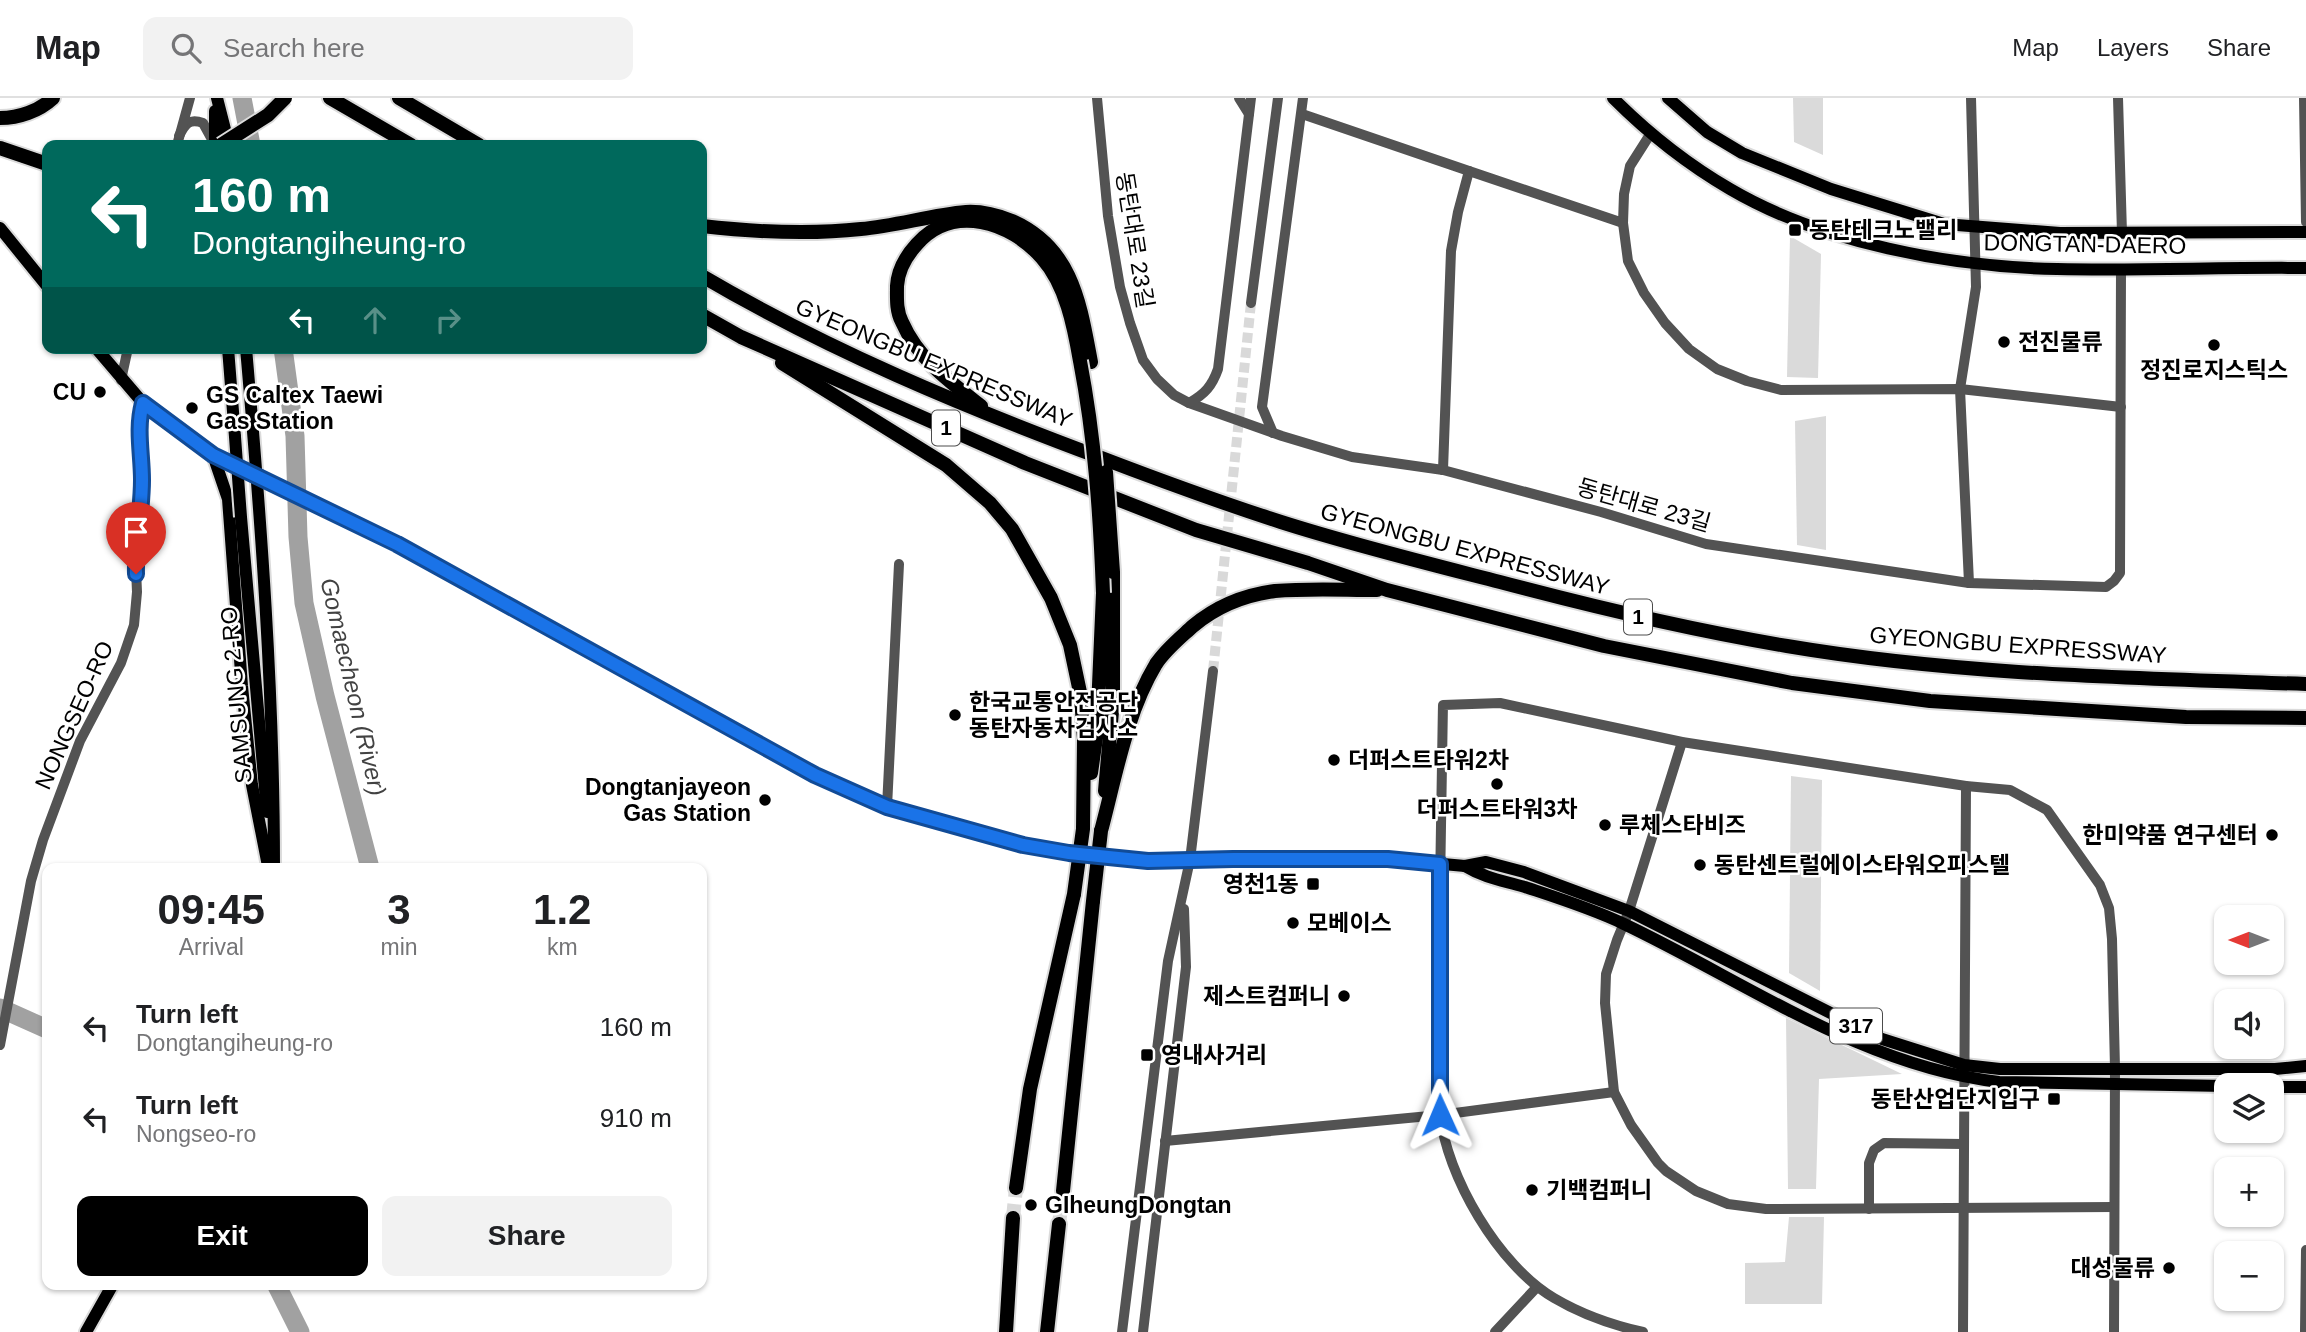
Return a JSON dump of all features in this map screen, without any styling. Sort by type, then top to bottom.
[{"type":"highway","points":[[0,118],[25,114],[53,98]]},
{"type":"highway","points":[[226,140],[268,115],[285,98]]},
{"type":"highway","points":[[330,98],[402,140]]},
{"type":"highway","points":[[399,98],[470,140]]},
{"type":"highway","points":[[0,148],[42,162]]},
{"type":"highway","points":[[707,227],[750,232],[827,232],[864,229],[969,212],[994,214],[1037,235],[1068,271],[1078,298],[1100,501],[1103,593],[1097,731],[1074,894],[1030,1089],[1016,1188]]},
{"type":"highway","points":[[995,418],[930,364],[916,349],[900,320],[898,277],[906,256],[922,238],[942,225],[960,220],[982,221],[1007,228],[1028,243],[1043,259],[1056,280],[1085,362],[1110,502],[1113,699],[1063,1191]]},
{"type":"highway","name":"GYEONGBU EXPRESSWAY","points":[[707,279],[776,319],[995,418],[1197,494],[1283,523],[1387,553],[1617,613],[1787,646],[1889,660],[2028,672],[2306,684]]},
{"type":"highway","name":"1","points":[[707,318],[740,337],[1037,468],[1196,530],[1387,590],[1604,646],[1792,683],[1930,701],[2186,717],[2306,718]]},
{"type":"highway","points":[[740,337],[946,465],[990,503],[1012,528],[1051,598],[1070,645],[1082,697],[1083,829]]},
{"type":"highway","points":[[1101,831],[1131,719],[1141,693],[1165,652],[1201,619],[1231,602],[1276,591],[1387,590]]},
{"type":"highway","points":[[1006,1332],[1013,1218]]},
{"type":"highway","points":[[1047,1332],[1059,1224]]},
{"type":"main road","points":[[217,98],[217,140]]},
{"type":"main road","points":[[217,98],[228,140]]},
{"type":"main road","name":"DONGTAN-DAERO","points":[[1613,98],[1675,153],[1731,190],[1772,210],[1867,244],[1976,263],[2055,269],[2306,268]]},
{"type":"main road","name":"DONGTAN-DAERO","points":[[1668,98],[1707,132],[1742,153],[1831,189],[1944,223],[2060,233],[2306,232]]},
{"type":"main road","points":[[0,228],[42,280]]},
{"type":"main road","name":"317","points":[[101,354],[143,403],[213,455],[397,544],[815,775],[887,807],[1023,845],[1069,853],[1148,861],[1388,859],[1465,866],[1485,878],[1626,917],[1744,987],[1874,1049],[1920,1067],[1964,1071],[2275,1069],[2306,1066]]},
{"type":"main road","name":"SAMSUNG 2-RO","points":[[228,354],[271,863]]},
{"type":"main road","points":[[247,354],[263,479],[274,762],[271,863]]},
{"type":"main road","points":[[213,455],[228,499],[251,773],[270,863]]},
{"type":"main road","name":"317","points":[[1964,1071],[1999,1082],[2214,1086]]},
{"type":"main road","points":[[2284,1087],[2306,1087]]},
{"type":"main road","points":[[86,1332],[110,1290]]},
{"type":"street","points":[[178,140],[190,98]]},
{"type":"street","name":"동탄대로 23길","points":[[1097,98],[1108,216],[1120,286],[1143,360],[1157,379],[1174,395],[1273,433],[1352,457],[1443,470],[1601,512],[1706,544],[1969,583],[2095,588],[2106,587],[2114,582],[2120,573],[2121,269]]},
{"type":"street","points":[[1239,98],[1249,114]]},
{"type":"street","points":[[1189,403],[1203,396],[1212,385],[1218,369],[1251,98]]},
{"type":"street","points":[[1251,303],[1278,98]]},
{"type":"street","points":[[1273,433],[1262,407],[1303,98]]},
{"type":"street","points":[[1969,583],[1960,389],[1976,287],[1970,98]]},
{"type":"street","points":[[2118,98],[2122,233]]},
{"type":"street","points":[[2304,98],[2306,222]]},
{"type":"street","points":[[1301,114],[1623,223]]},
{"type":"street","points":[[178,140],[184,125],[196,120],[203,123],[214,140]]},
{"type":"street","points":[[1651,133],[1630,166],[1624,194],[1623,223],[1628,261],[1644,293],[1665,323],[1689,349],[1717,369],[1781,390],[1960,389],[2121,408]]},
{"type":"street","points":[[1443,470],[1451,251],[1469,170]]},
{"type":"street","points":[[121,380],[127,354]]},
{"type":"street","name":"NONGSEO-RO","points":[[0,1045],[31,881],[43,840],[80,741],[121,663],[134,625],[137,592],[135,546],[142,484],[139,423],[143,403]]},
{"type":"street","points":[[887,807],[899,564]]},
{"type":"street","points":[[1122,1332],[1168,961],[1191,860],[1213,671]]},
{"type":"street","points":[[1643,1332],[1590,1316],[1537,1287],[1502,1251],[1475,1213],[1453,1166],[1440,1115],[1443,705],[1500,702],[1682,741],[1966,786],[2010,790],[2047,810],[2100,885],[2109,908],[2115,1068],[2114,1332]]},
{"type":"street","points":[[1682,741],[1606,974],[1605,1017],[1614,1092],[1631,1125],[1658,1163],[1696,1191],[1728,1204],[1766,1209],[2114,1207]]},
{"type":"street","points":[[1963,1332],[1966,786]]},
{"type":"street","points":[[1143,1332],[1186,967],[1183,895]]},
{"type":"street","points":[[1165,1141],[1440,1115],[1614,1092]]},
{"type":"street","points":[[1869,1209],[1869,1163],[1874,1150],[1884,1143],[1964,1144]]},
{"type":"street","points":[[2305,1332],[2306,1250]]},
{"type":"street","points":[[1495,1332],[1537,1287]]},
{"type":"shaded area","points":[[1793,98],[1823,98],[1823,155],[1794,142]]},
{"type":"shaded area","points":[[1790,236],[1821,254],[1818,378],[1787,377]]},
{"type":"shaded area","points":[[1826,416],[1826,550],[1797,545],[1795,421]]},
{"type":"shaded area","points":[[1791,776],[1822,780],[1820,991],[1789,973]]},
{"type":"shaded area","points":[[1786,1018],[1902,1074],[1819,1079],[1816,1189],[1788,1189]]},
{"type":"shaded area","points":[[1789,1217],[1824,1217],[1822,1304],[1745,1304],[1745,1263],[1785,1262]]},
{"type":"waterway","name":"Gomaecheon (River)","points":[[242,98],[250,140]]},
{"type":"waterway","name":"Gomaecheon (River)","points":[[284,354],[295,436],[298,537],[304,603],[369,863]]},
{"type":"waterway","points":[[0,1008],[42,1027]]},
{"type":"waterway","points":[[279,1290],[300,1332]]},
{"type":"tunnel","points":[[1213,671],[1251,303]]},
{"type":"tunnel","points":[[1013,1218],[1016,1188]]},
{"type":"tunnel","points":[[1059,1224],[1063,1191]]},
{"type":"place","name":"동탄테크노밸리","points":[[1795,230]]},
{"type":"place","name":"전진물류","points":[[2004,342]]},
{"type":"place","name":"정진로지스틱스","points":[[2214,345]]},
{"type":"place","name":"CU","points":[[100,392]]},
{"type":"place","name":"GS Caltex Taewi Gas Station","points":[[192,408]]},
{"type":"place","name":"한국교통안전공단 동탄자동차검사소","points":[[955,715]]},
{"type":"place","name":"더퍼스트타워2차","points":[[1334,760]]},
{"type":"place","name":"더퍼스트타워3차","points":[[1497,784]]},
{"type":"place","name":"Dongtanjayeon Gas Station","points":[[765,800]]},
{"type":"place","name":"루체스타비즈","points":[[1605,825]]},
{"type":"place","name":"한미약품 연구센터","points":[[2272,835]]},
{"type":"place","name":"동탄센트럴에이스타워오피스텔","points":[[1700,865]]},
{"type":"place","name":"영천1동","points":[[1313,884]]},
{"type":"place","name":"모베이스","points":[[1293,923]]},
{"type":"place","name":"제스트컴퍼니","points":[[1344,996]]},
{"type":"place","name":"영내사거리","points":[[1147,1055]]},
{"type":"place","name":"동탄산업단지입구","points":[[2054,1099]]},
{"type":"place","name":"기백컴퍼니","points":[[1532,1190]]},
{"type":"place","name":"GIheungDongtan","points":[[1031,1205]]},
{"type":"place","name":"대성물류","points":[[2169,1268]]},
{"type":"route","points":[[136,574],[135,546],[142,484],[139,416],[143,403],[213,455],[397,544],[815,775],[887,807],[1023,845],[1069,853],[1148,861],[1388,859],[1440,864],[1440,1115]]}]
